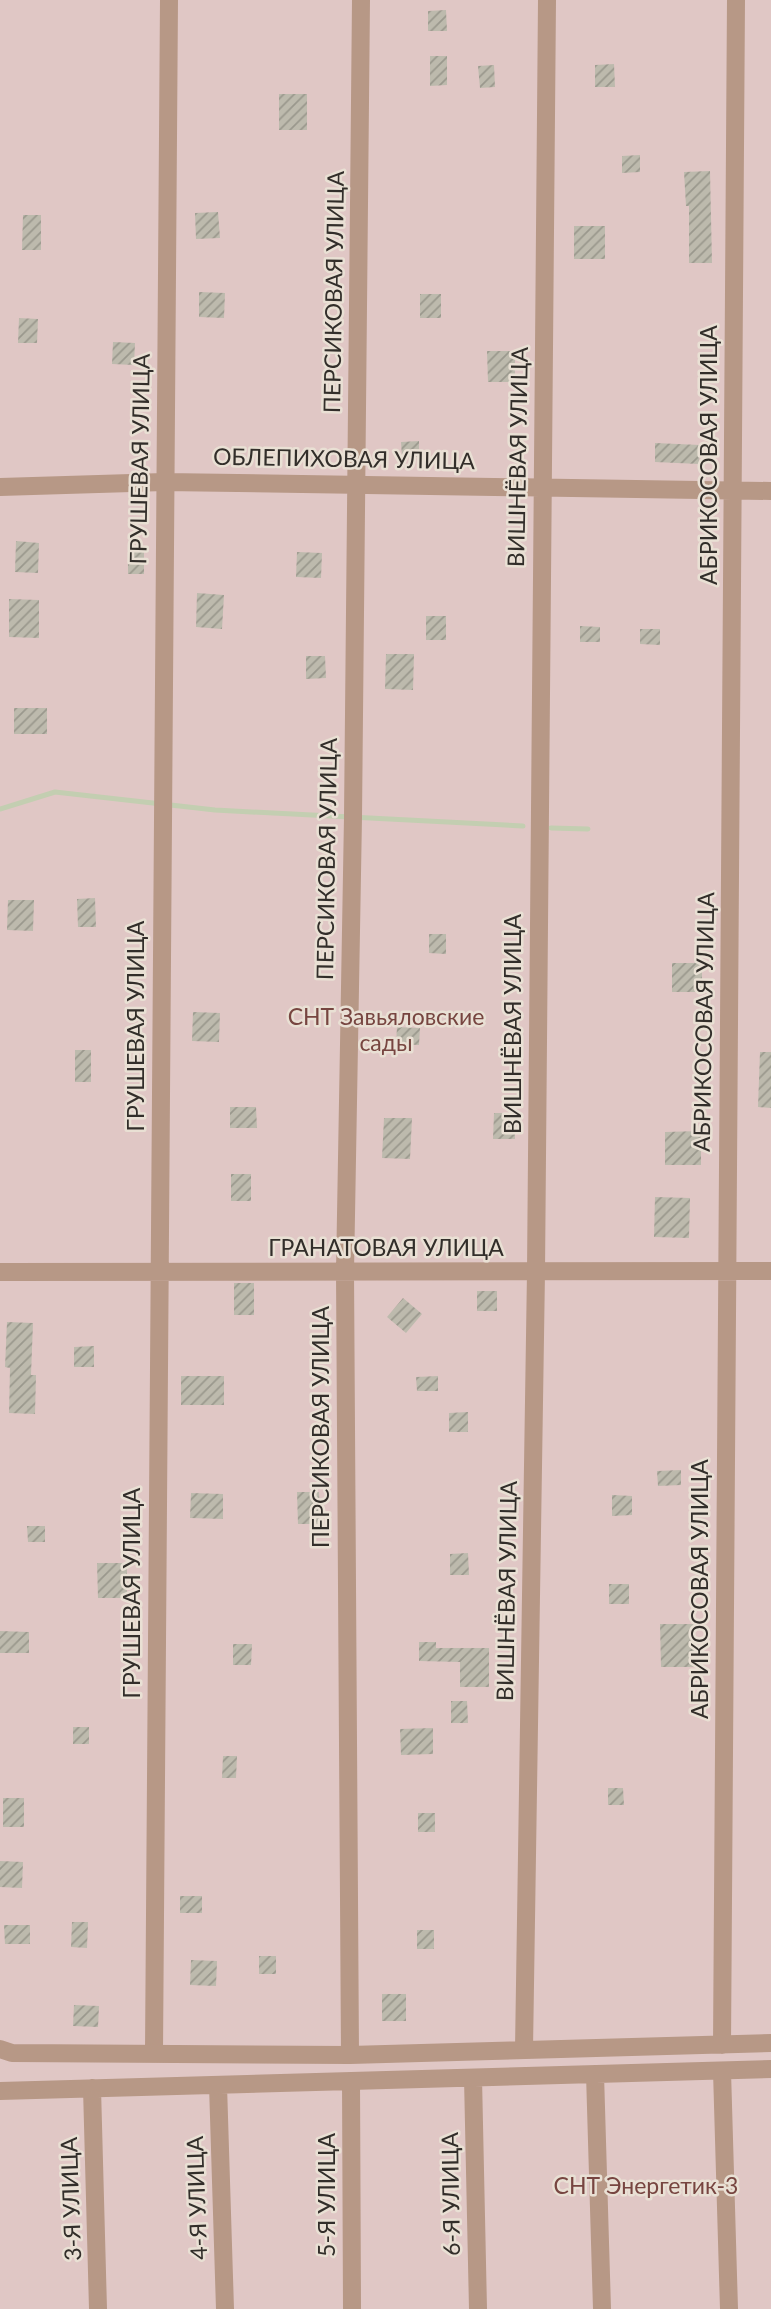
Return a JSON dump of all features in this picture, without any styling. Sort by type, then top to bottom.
[{"type":"street","name":"ГРУШЕВАЯ УЛИЦА","points":[[153,2052],[169,0]]},
{"type":"street","name":"ПЕРСИКОВАЯ УЛИЦА","points":[[350,2055],[345,1272],[361,0]]},
{"type":"street","name":"ВИШНЁВАЯ УЛИЦА","points":[[524,2049],[536,1272],[547,0]]},
{"type":"street","name":"АБРИКОСОВАЯ УЛИЦА","points":[[722,2045],[736,0]]},
{"type":"street","name":"ОБЛЕПИХОВАЯ УЛИЦА","points":[[0,487],[164,482],[771,491]]},
{"type":"street","name":"ГРАНАТОВАЯ УЛИЦА","points":[[0,1272],[771,1271]]},
{"type":"street","points":[[0,2049],[12,2053],[350,2055],[771,2043]]},
{"type":"street","points":[[0,2091],[771,2069]]},
{"type":"street","points":[[722,2071],[729,2309]]},
{"type":"street","points":[[595,2074],[602,2309]]},
{"type":"street","name":"6-Я УЛИЦА","points":[[473,2078],[478,2309]]},
{"type":"street","name":"5-Я УЛИЦА","points":[[351,2081],[352,2309]]},
{"type":"street","name":"4-Я УЛИЦА","points":[[218,2085],[225,2309]]},
{"type":"street","name":"3-Я УЛИЦА","points":[[92,2088],[98,2309]]},
{"type":"green space","name":"СНТ Завьяловские сады","points":[[0,0],[771,0],[771,2309],[0,2309]]},
{"type":"building","points":[[446,10],[447,31],[428,31],[428,11]]},
{"type":"building","points":[[430,56],[447,56],[447,85],[430,86]]},
{"type":"building","points":[[614,64],[615,87],[595,87],[595,65]]},
{"type":"building","points":[[494,65],[495,87],[480,88],[478,66]]},
{"type":"building","points":[[279,94],[307,94],[307,130],[279,130]]},
{"type":"building","points":[[640,155],[640,172],[622,173],[622,156]]},
{"type":"building","points":[[710,171],[712,263],[689,263],[689,206],[686,206],[684,172]]},
{"type":"building","points":[[218,212],[220,238],[196,239],[195,213]]},
{"type":"building","points":[[23,215],[41,215],[41,250],[22,250]]},
{"type":"building","points":[[574,226],[605,226],[605,259],[574,259]]},
{"type":"building","points":[[199,292],[225,293],[224,318],[199,317]]},
{"type":"building","points":[[420,294],[441,294],[441,318],[420,318]]},
{"type":"building","points":[[19,318],[38,319],[37,343],[18,343]]},
{"type":"building","points":[[113,342],[135,343],[134,365],[112,364]]},
{"type":"building","points":[[487,351],[515,351],[515,382],[488,382]]},
{"type":"building","points":[[419,441],[419,457],[402,457],[401,442]]},
{"type":"building","points":[[655,443],[700,445],[699,464],[655,462]]},
{"type":"building","points":[[16,541],[39,543],[38,573],[15,572]]},
{"type":"building","points":[[128,549],[144,549],[144,574],[128,574]]},
{"type":"building","points":[[297,552],[322,553],[321,578],[296,577]]},
{"type":"building","points":[[197,593],[224,595],[222,629],[196,627]]},
{"type":"building","points":[[9,599],[39,600],[39,638],[9,637]]},
{"type":"building","points":[[426,616],[446,616],[446,640],[426,640]]},
{"type":"building","points":[[580,626],[600,627],[600,642],[580,642]]},
{"type":"building","points":[[640,629],[660,629],[660,645],[640,644]]},
{"type":"building","points":[[386,654],[414,654],[413,690],[385,689]]},
{"type":"building","points":[[306,656],[325,656],[326,678],[306,679]]},
{"type":"building","points":[[14,708],[47,708],[47,734],[14,734]]},
{"type":"building","points":[[95,898],[96,927],[78,927],[77,899]]},
{"type":"building","points":[[8,900],[34,900],[33,931],[7,930]]},
{"type":"building","points":[[429,934],[446,934],[446,954],[429,953]]},
{"type":"building","points":[[672,963],[702,963],[702,992],[672,992]]},
{"type":"building","points":[[193,1012],[220,1013],[219,1042],[192,1041]]},
{"type":"building","points":[[397,1027],[420,1028],[419,1045],[396,1044]]},
{"type":"building","points":[[75,1050],[91,1050],[91,1082],[75,1082]]},
{"type":"building","points":[[760,1052],[771,1052],[771,1108],[758,1107]]},
{"type":"building","points":[[230,1107],[256,1107],[257,1128],[230,1128]]},
{"type":"building","points":[[494,1113],[515,1113],[515,1139],[493,1139]]},
{"type":"building","points":[[384,1118],[412,1118],[410,1159],[382,1158]]},
{"type":"building","points":[[701,1131],[701,1165],[665,1165],[665,1132]]},
{"type":"building","points":[[231,1174],[251,1174],[251,1201],[231,1201]]},
{"type":"building","points":[[655,1197],[690,1198],[689,1238],[654,1237]]},
{"type":"building","points":[[234,1283],[254,1283],[254,1315],[234,1315]]},
{"type":"building","points":[[477,1291],[497,1291],[497,1311],[477,1311]]},
{"type":"building","points":[[403,1298],[422,1314],[406,1333],[387,1317]]},
{"type":"building","points":[[7,1322],[33,1323],[31,1375],[36,1375],[35,1414],[9,1413],[10,1368],[5,1367]]},
{"type":"building","points":[[94,1346],[94,1367],[74,1367],[74,1347]]},
{"type":"building","points":[[181,1376],[224,1376],[224,1405],[181,1405]]},
{"type":"building","points":[[438,1376],[438,1391],[417,1391],[416,1377]]},
{"type":"building","points":[[468,1412],[468,1432],[449,1432],[449,1413]]},
{"type":"building","points":[[681,1470],[681,1485],[658,1486],[657,1471]]},
{"type":"building","points":[[297,1492],[319,1492],[320,1524],[298,1524]]},
{"type":"building","points":[[191,1493],[223,1494],[223,1519],[190,1518]]},
{"type":"building","points":[[612,1495],[632,1496],[632,1515],[612,1516]]},
{"type":"building","points":[[27,1526],[45,1526],[45,1542],[28,1542]]},
{"type":"building","points":[[468,1553],[469,1575],[450,1575],[450,1554]]},
{"type":"building","points":[[97,1563],[127,1563],[127,1598],[98,1598]]},
{"type":"building","points":[[609,1584],[629,1584],[629,1604],[609,1604]]},
{"type":"building","points":[[660,1624],[695,1624],[695,1667],[661,1667]]},
{"type":"building","points":[[0,1631],[29,1632],[29,1653],[0,1653]]},
{"type":"building","points":[[419,1642],[436,1642],[436,1648],[489,1648],[489,1687],[460,1687],[460,1662],[419,1661]]},
{"type":"building","points":[[233,1644],[252,1644],[251,1665],[233,1665]]},
{"type":"building","points":[[451,1701],[467,1701],[468,1723],[451,1723]]},
{"type":"building","points":[[73,1727],[89,1727],[89,1744],[73,1744]]},
{"type":"building","points":[[433,1728],[433,1754],[401,1755],[400,1729]]},
{"type":"building","points":[[223,1756],[237,1756],[236,1778],[222,1778]]},
{"type":"building","points":[[608,1788],[623,1788],[624,1805],[608,1805]]},
{"type":"building","points":[[3,1798],[24,1798],[24,1827],[3,1827]]},
{"type":"building","points":[[418,1813],[435,1813],[435,1832],[418,1832]]},
{"type":"building","points":[[0,1861],[23,1862],[22,1888],[0,1887]]},
{"type":"building","points":[[180,1896],[202,1896],[202,1913],[180,1913]]},
{"type":"building","points":[[72,1922],[88,1922],[87,1948],[71,1947]]},
{"type":"building","points":[[4,1925],[30,1925],[30,1944],[5,1944]]},
{"type":"building","points":[[417,1930],[434,1930],[434,1949],[417,1949]]},
{"type":"building","points":[[259,1956],[276,1956],[276,1974],[259,1974]]},
{"type":"building","points":[[191,1960],[217,1961],[216,1986],[190,1985]]},
{"type":"building","points":[[382,1994],[406,1994],[406,2021],[382,2021]]},
{"type":"building","points":[[74,2005],[99,2006],[98,2027],[73,2026]]},
{"type":"waterway","points":[[0,809],[55,792],[215,810],[523,826]]},
{"type":"waterway","points":[[551,828],[588,829]]},
{"type":"park label","name":"СНТ Энергетик-3","points":[[646,2186]]}]
